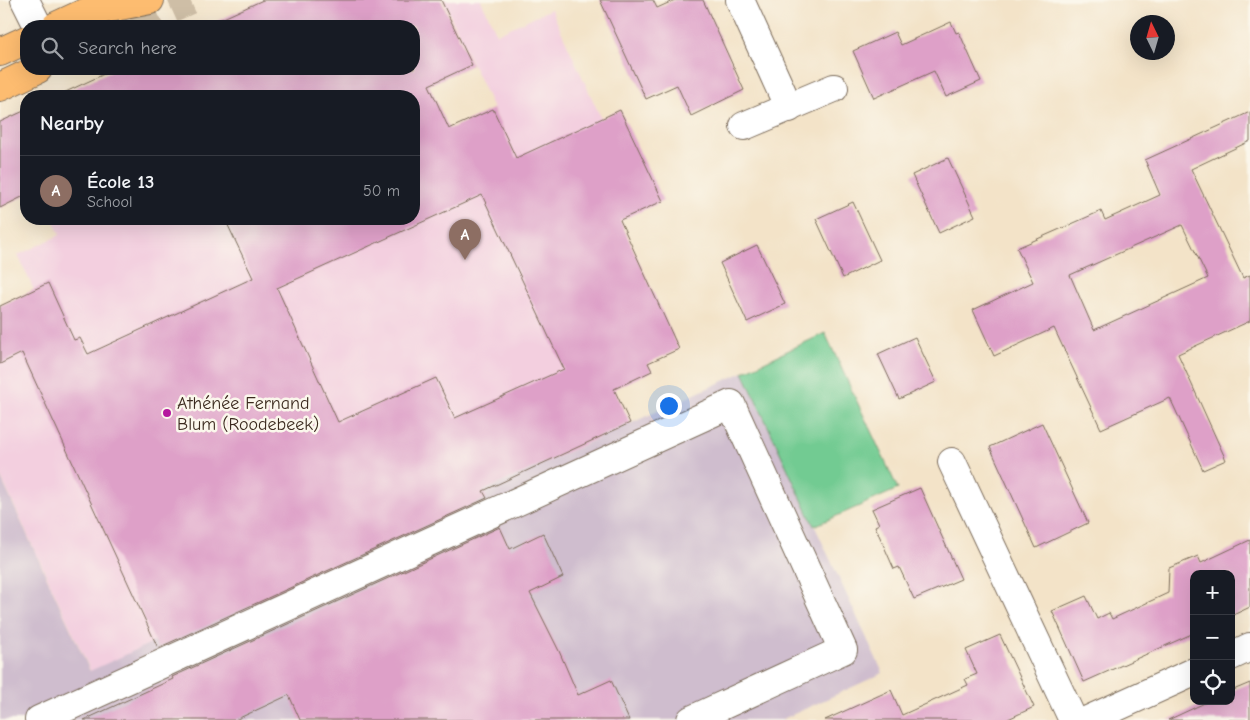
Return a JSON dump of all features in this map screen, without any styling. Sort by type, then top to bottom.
[{"type":"main road","points":[[69,20],[84,13],[151,0]]},
{"type":"main road","points":[[125,20],[151,0]]},
{"type":"main road","points":[[0,52],[20,43]]},
{"type":"main road","points":[[0,87],[25,75]]},
{"type":"street","points":[[25,0],[35,20]]},
{"type":"street","points":[[740,0],[789,108]]},
{"type":"street","points":[[744,126],[834,88]]},
{"type":"street","points":[[39,720],[731,404],[843,650],[691,720]]},
{"type":"street","points":[[952,462],[1073,720]]},
{"type":"street","points":[[1235,654],[1250,647]]},
{"type":"street","points":[[1088,720],[1190,674]]},
{"type":"shaded area","points":[[443,0],[481,0],[497,34],[551,9],[601,118],[620,110],[663,201],[620,221],[679,349],[648,363],[652,371],[614,389],[631,423],[91,672],[0,475],[0,363],[55,337],[18,255],[60,235],[56,225],[228,225],[253,277],[370,225],[420,225],[420,202],[516,158]]},
{"type":"shaded area","points":[[743,372],[883,673],[781,720],[0,720],[0,476],[90,671]]},
{"type":"green space","points":[[825,333],[898,489],[814,526],[743,372]]},
{"type":"building","points":[[263,0],[441,0],[472,65],[429,85],[449,129],[493,109],[516,158],[620,110],[663,201],[620,220],[679,349],[648,363],[652,371],[614,389],[630,423],[483,491],[487,498],[158,648],[22,353],[0,364],[0,306],[48,283],[74,340],[80,338],[88,354],[253,278],[228,225],[416,225],[277,288],[338,422],[436,378],[455,418],[564,369],[482,195],[420,223],[420,90],[70,90],[102,75],[420,75],[420,20],[219,20]]},
{"type":"building","points":[[600,0],[653,0],[657,8],[675,0],[703,0],[744,90],[691,116],[677,85],[646,99]]},
{"type":"building","points":[[951,22],[956,33],[959,32],[981,81],[946,97],[934,71],[874,98],[853,51],[895,32],[901,45]]},
{"type":"building","points":[[1250,112],[1250,141],[1191,169],[1243,278],[1250,275],[1250,321],[1178,354],[1226,460],[1203,470],[1170,398],[1101,429],[1054,328],[994,356],[973,310],[1033,282],[1017,248],[1101,211],[1105,220],[1160,195],[1145,160]],"holes":[[[1182,225],[1208,278],[1094,330],[1070,275]]]},
{"type":"building","points":[[20,113],[20,198],[0,208],[0,122]]},
{"type":"building","points":[[948,158],[975,216],[939,233],[912,175]]},
{"type":"building","points":[[853,202],[880,260],[843,278],[816,219]]},
{"type":"building","points":[[757,245],[785,304],[747,322],[720,263]]},
{"type":"building","points":[[915,337],[936,382],[899,399],[878,354]]},
{"type":"building","points":[[1042,423],[1088,523],[1036,548],[990,447]]},
{"type":"building","points":[[920,488],[961,579],[914,599],[899,567],[894,569],[875,526],[879,524],[872,509]]},
{"type":"building","points":[[500,527],[510,549],[543,533],[563,577],[530,593],[559,651],[578,695],[611,680],[629,720],[300,720],[289,695],[235,720],[84,720],[173,679],[172,677]]},
{"type":"building","points":[[1250,540],[1250,607],[1235,614],[1235,570],[1190,570],[1190,635],[1084,682],[1052,611],[1086,596],[1097,619],[1109,613],[1112,619],[1168,593],[1169,568],[1198,556],[1201,563]]},
{"type":"building","points":[[1000,635],[1034,707],[1006,720],[825,720],[891,690],[902,715],[968,685],[965,679],[977,674],[966,650]]},
{"type":"building","points":[[1250,683],[1250,720],[1168,720],[1200,705],[1235,705],[1235,689]]},
{"type":"tunnel","points":[[146,20],[190,0]]},
{"type":"place","name":"École 13","points":[[465,260]]},
{"type":"place","name":"Athénée Fernand Blum (Roodebeek)","points":[[167,413]]}]
